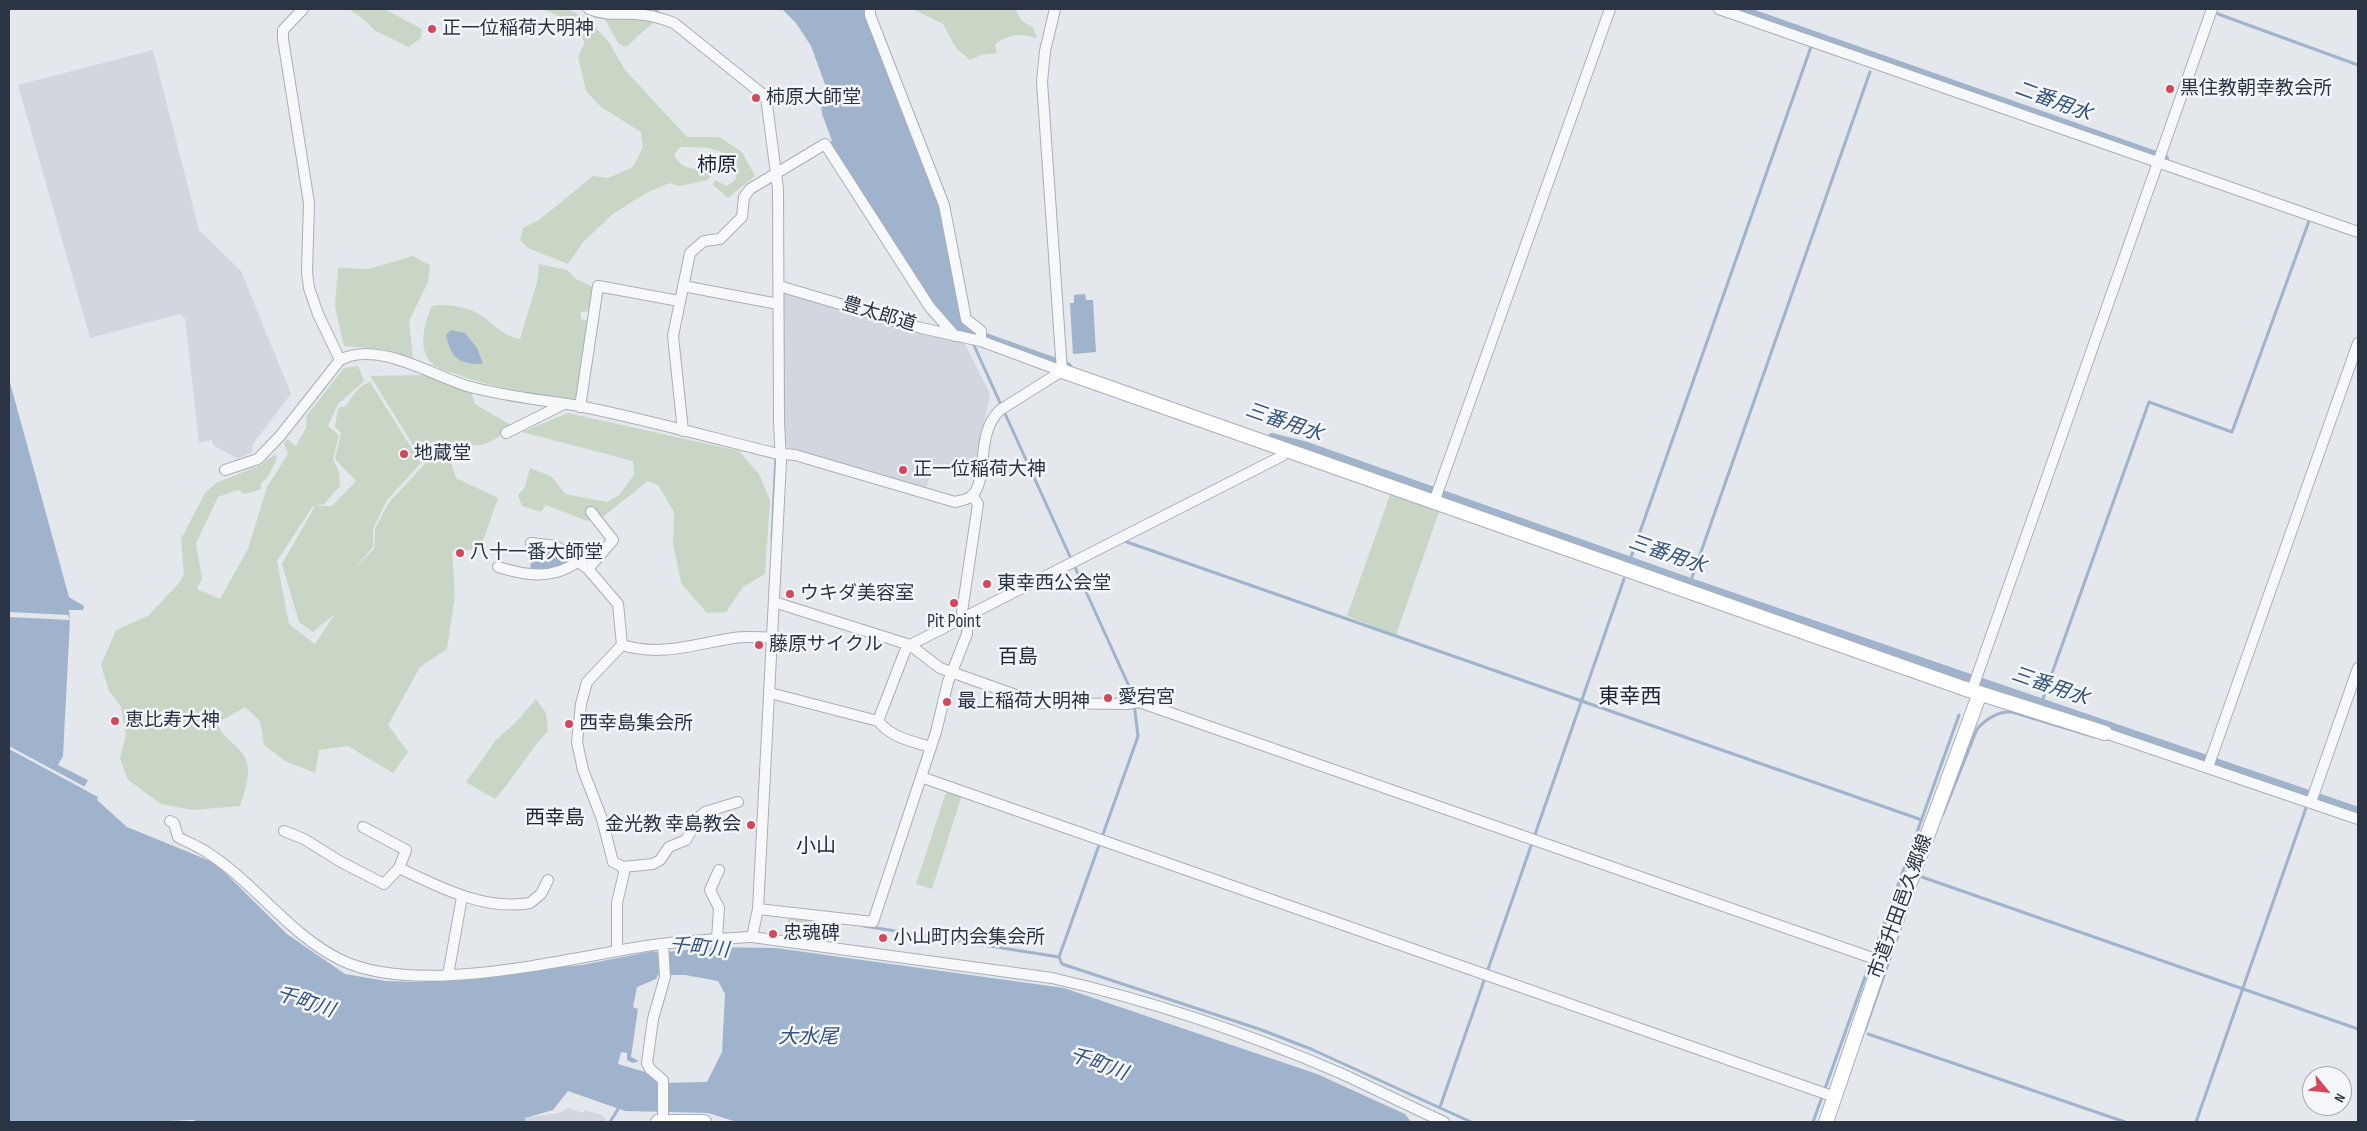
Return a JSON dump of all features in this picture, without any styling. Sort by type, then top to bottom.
[{"type":"street","points":[[303,9],[283,30],[283,39],[310,203],[307,272],[318,314],[340,360]]},
{"type":"street","points":[[590,9],[605,14],[637,14],[660,18],[674,23],[766,97],[776,171],[779,286],[778,453],[773,638],[758,910],[752,937]]},
{"type":"street","points":[[870,9],[870,15],[944,205],[966,319],[981,331],[977,338]]},
{"type":"street","points":[[1055,9],[1044,50],[1042,82],[1061,366]]},
{"type":"street","points":[[1434,502],[1610,9]]},
{"type":"street","points":[[1719,9],[2160,159],[2358,232]]},
{"type":"street","points":[[1976,686],[2212,9]]},
{"type":"street","points":[[683,431],[673,336],[690,253],[704,241],[720,239],[742,217],[744,197],[750,189],[776,171],[825,144],[929,306],[955,336]]},
{"type":"street","points":[[580,407],[598,286],[679,301]]},
{"type":"street","points":[[682,286],[778,304]]},
{"type":"street","name":"豊太郎道","points":[[779,286],[955,336],[977,338],[1061,366]]},
{"type":"street","points":[[2209,763],[2358,343]]},
{"type":"street","points":[[225,470],[258,458],[280,436],[340,360],[348,356],[365,354],[392,357],[467,386],[580,407],[778,453],[795,455],[948,501],[964,500],[972,495],[978,484],[985,437],[990,422],[1003,408],[1061,366]]},
{"type":"street","points":[[1061,366],[1286,450],[1434,502],[1976,686],[2105,733],[2209,763],[2312,798],[2358,819]]},
{"type":"street","points":[[506,434],[564,404]]},
{"type":"street","points":[[879,723],[905,651],[1282,456],[1286,450]]},
{"type":"street","points":[[758,910],[873,922],[931,747],[940,707],[967,634],[966,621],[962,612],[978,504],[972,495]]},
{"type":"street","points":[[588,569],[613,540],[591,512]]},
{"type":"street","points":[[531,543],[556,546],[578,561],[588,569],[618,604],[622,645],[587,682],[581,704],[577,742],[583,770],[602,819],[613,862],[623,867],[653,864],[660,860],[669,847],[686,840],[698,818],[705,812],[738,802]]},
{"type":"street","points":[[498,567],[534,575],[567,570],[578,561]]},
{"type":"street","points":[[774,602],[912,648],[940,668],[1038,703],[1126,704],[1139,702],[1875,959]]},
{"type":"street","points":[[622,645],[642,651],[674,649],[735,637],[773,638]]},
{"type":"street","points":[[2312,798],[2358,668]]},
{"type":"street","name":"市道升田邑久郷線","points":[[1826,1122],[1827,1094],[1976,686]]},
{"type":"street","points":[[770,693],[879,723],[894,735],[931,747]]},
{"type":"street","points":[[921,777],[1827,1094]]},
{"type":"street","points":[[170,821],[174,823],[178,837],[206,852],[291,926],[338,958],[377,972],[448,975],[544,965],[616,951],[663,947],[717,939],[752,937],[782,940],[1052,978],[1100,989],[1257,1041],[1340,1073],[1444,1122]]},
{"type":"street","points":[[284,831],[304,839],[341,862],[384,884],[399,868],[406,850],[363,827]]},
{"type":"street","points":[[616,951],[617,903],[624,873],[623,867]]},
{"type":"street","points":[[399,868],[462,897],[506,903],[530,903],[541,894],[548,880]]},
{"type":"street","points":[[717,939],[719,908],[710,890],[718,870]]},
{"type":"street","points":[[448,975],[462,897]]},
{"type":"street","points":[[782,940],[811,935],[825,918]]},
{"type":"street","points":[[663,947],[665,977],[653,1019],[647,1063],[650,1069],[663,1080],[662,1120],[704,1122]]},
{"type":"shaded area","points":[[153,50],[199,230],[241,271],[291,394],[252,445],[253,451],[238,459],[213,445],[212,440],[199,443],[185,318],[180,314],[90,338],[18,85]]},
{"type":"shaded area","points":[[786,291],[963,340],[990,394],[973,476],[934,464],[926,489],[787,447],[782,442],[781,298]]},
{"type":"shaded area","points":[[568,1108],[584,1113],[585,1110],[604,1116],[607,1122],[524,1122],[525,1118],[558,1113]]},
{"type":"green space","points":[[349,9],[384,9],[422,29],[421,38],[409,47],[374,30],[366,21]]},
{"type":"green space","points":[[543,9],[568,9],[581,16],[609,42],[625,70],[687,137],[719,137],[742,152],[755,176],[728,198],[713,185],[715,180],[727,186],[736,179],[730,159],[717,150],[680,147],[674,155],[680,163],[686,167],[703,169],[710,176],[708,180],[679,186],[670,183],[646,193],[613,214],[583,242],[568,264],[528,248],[520,240],[523,228],[539,220],[593,176],[608,178],[633,167],[643,147],[641,132],[601,107],[586,91],[578,57],[585,42],[567,20]]},
{"type":"green space","points":[[913,9],[1015,9],[1021,20],[1033,28],[1037,38],[1025,35],[1011,36],[995,44],[997,53],[981,55],[970,60],[956,48],[943,24]]},
{"type":"green space","points":[[606,17],[656,20],[626,47],[619,44],[605,20]]},
{"type":"green space","points":[[413,256],[430,265],[428,282],[409,321],[413,358],[384,349],[344,346],[335,307],[338,268],[368,269]]},
{"type":"green space","points":[[539,264],[567,270],[576,279],[593,287],[589,311],[581,312],[581,319],[588,321],[577,396],[573,401],[482,383],[439,368],[429,360],[425,354],[423,338],[426,321],[432,306],[449,305],[472,311],[508,335],[520,339],[537,282]]},
{"type":"green space","points":[[358,366],[364,381],[338,404],[328,426],[339,435],[333,460],[339,472],[340,486],[324,504],[316,506],[332,506],[356,481],[335,459],[341,433],[335,427],[338,408],[346,406],[359,388],[370,382],[421,463],[387,500],[373,529],[373,547],[355,568],[374,549],[375,528],[390,501],[425,464],[370,376],[427,375],[471,392],[475,404],[511,425],[488,443],[474,446],[446,447],[456,478],[498,498],[480,549],[452,551],[455,595],[447,649],[420,667],[388,725],[408,752],[393,773],[348,746],[319,750],[315,773],[285,761],[264,745],[260,721],[245,707],[217,723],[223,733],[246,759],[248,772],[240,806],[192,810],[161,804],[128,780],[120,758],[126,736],[121,707],[109,691],[101,665],[116,630],[148,616],[179,583],[184,574],[181,539],[205,493],[216,483],[261,465],[275,454],[277,458],[268,477],[261,483],[261,489],[245,494],[238,490],[218,497],[196,543],[202,579],[197,589],[220,599],[248,549],[267,487],[288,454],[284,443],[287,439],[296,446],[306,428],[307,415],[344,368]],"holes":[[[313,506],[315,506],[282,564],[299,622],[313,632],[335,614],[315,644],[289,624],[277,561]]]},
{"type":"green space","points":[[568,413],[739,451],[759,474],[770,500],[765,574],[743,587],[726,612],[707,613],[681,583],[673,543],[674,512],[658,485],[648,481],[604,516],[587,521],[546,505],[541,512],[522,506],[518,495],[525,487],[530,468],[552,477],[565,494],[607,502],[619,495],[634,475],[633,461],[522,432]]},
{"type":"green space","points":[[1391,492],[1440,509],[1396,635],[1347,616]]},
{"type":"green space","points":[[536,699],[546,713],[548,731],[502,791],[495,799],[466,782],[496,740],[517,721]]},
{"type":"green space","points":[[947,789],[962,795],[932,889],[916,884]]},
{"type":"green space","points":[[789,916],[819,920],[807,934],[785,936]]},
{"type":"water","points":[[782,9],[867,9],[938,204],[963,322],[977,332],[977,337],[961,335],[932,304],[829,143],[832,141],[822,114],[821,103],[826,87],[811,46],[796,23]]},
{"type":"water","points":[[1085,294],[1086,300],[1093,300],[1096,352],[1073,354],[1070,303],[1074,303],[1074,295]]},
{"type":"water","points":[[451,330],[465,333],[477,348],[483,364],[468,363],[454,355],[446,335]]},
{"type":"water","points":[[9,379],[69,597],[84,606],[83,610],[69,610],[63,756],[58,765],[88,780],[83,789],[98,797],[97,800],[127,827],[215,863],[287,934],[345,974],[386,981],[417,982],[582,965],[653,951],[659,953],[711,947],[776,948],[1064,988],[1317,1074],[1405,1114],[1411,1122],[737,1122],[708,1113],[625,1111],[568,1091],[553,1110],[525,1118],[525,1122],[199,1122],[193,1120],[9,1122]],"holes":[[[658,975],[685,975],[718,981],[725,994],[722,1052],[707,1082],[660,1083],[645,1072],[618,1064],[621,1052],[627,1053],[627,1060],[633,1063],[639,1061],[631,1057],[638,1009],[633,1007],[637,987],[656,979]]]},
{"type":"water","points":[[532,549],[556,551],[572,560],[570,563],[550,569],[530,571]]},
{"type":"pier","points":[[9,612],[68,615],[70,620],[9,617]]},
{"type":"pier","points":[[9,746],[87,788],[90,790],[89,792],[9,749]]},
{"type":"waterway","points":[[655,9],[660,15]]},
{"type":"waterway","name":"二番用水","points":[[1737,9],[2164,159]]},
{"type":"waterway","points":[[2218,14],[2358,65]]},
{"type":"waterway","points":[[1629,563],[1812,44]]},
{"type":"waterway","points":[[1690,583],[1870,72]]},
{"type":"waterway","points":[[2041,704],[2149,402],[2232,432],[2309,221]]},
{"type":"waterway","name":"三番用水","points":[[977,335],[1067,367]]},
{"type":"waterway","points":[[972,341],[1133,695],[1138,736],[1059,957],[1062,964],[1259,1029],[1311,1049],[1471,1122]]},
{"type":"waterway","name":"三番用水","points":[[1272,438],[1304,446],[1690,583],[2358,812]]},
{"type":"waterway","points":[[772,540],[776,454]]},
{"type":"waterway","points":[[1124,541],[1922,820]]},
{"type":"waterway","points":[[1440,1107],[1624,579]]},
{"type":"waterway","points":[[1943,814],[1977,729],[1992,716],[2012,712],[2095,737]]},
{"type":"waterway","points":[[1813,1122],[1959,715]]},
{"type":"waterway","points":[[2196,1122],[2306,808]]},
{"type":"waterway","points":[[1919,876],[2358,1029]]},
{"type":"waterway","points":[[1865,1030],[1904,918]]},
{"type":"waterway","points":[[864,926],[1059,957]]},
{"type":"waterway","points":[[1868,1034],[2125,1122]]},
{"type":"waterway","points":[[610,1122],[618,1109]]},
{"type":"place","name":"正一位稲荷大明神","points":[[432,29]]},
{"type":"place","name":"黒住教朝幸教会所","points":[[2170,89]]},
{"type":"place","name":"柿原大師堂","points":[[756,98]]},
{"type":"place","name":"地蔵堂","points":[[404,454]]},
{"type":"place","name":"正一位稲荷大神","points":[[903,470]]},
{"type":"place","name":"八十一番大師堂","points":[[460,553]]},
{"type":"place","name":"東幸西公会堂","points":[[987,584]]},
{"type":"place","name":"ウキダ美容室","points":[[790,594]]},
{"type":"place","name":"Pit Point","points":[[954,603]]},
{"type":"place","name":"藤原サイクル","points":[[759,645]]},
{"type":"place","name":"愛宕宮","points":[[1108,698]]},
{"type":"place","name":"最上稲荷大明神","points":[[947,702]]},
{"type":"place","name":"恵比寿大神","points":[[115,721]]},
{"type":"place","name":"西幸島集会所","points":[[569,724]]},
{"type":"place","name":"金光教 幸島教会","points":[[751,825]]},
{"type":"place","name":"忠魂碑","points":[[773,934]]},
{"type":"place","name":"小山町内会集会所","points":[[883,938]]},
{"type":"district","name":"柿原","points":[[717,166]]},
{"type":"district","name":"百島","points":[[1018,658]]},
{"type":"district","name":"東幸西","points":[[1630,698]]},
{"type":"district","name":"西幸島","points":[[555,819]]},
{"type":"district","name":"小山","points":[[816,847]]},
{"type":"water label","name":"千町川","points":[[699,949]]},
{"type":"water label","name":"千町川","points":[[305,1003]]},
{"type":"water label","name":"大水尾","points":[[808,1038]]},
{"type":"water label","name":"千町川","points":[[1098,1065]]}]
